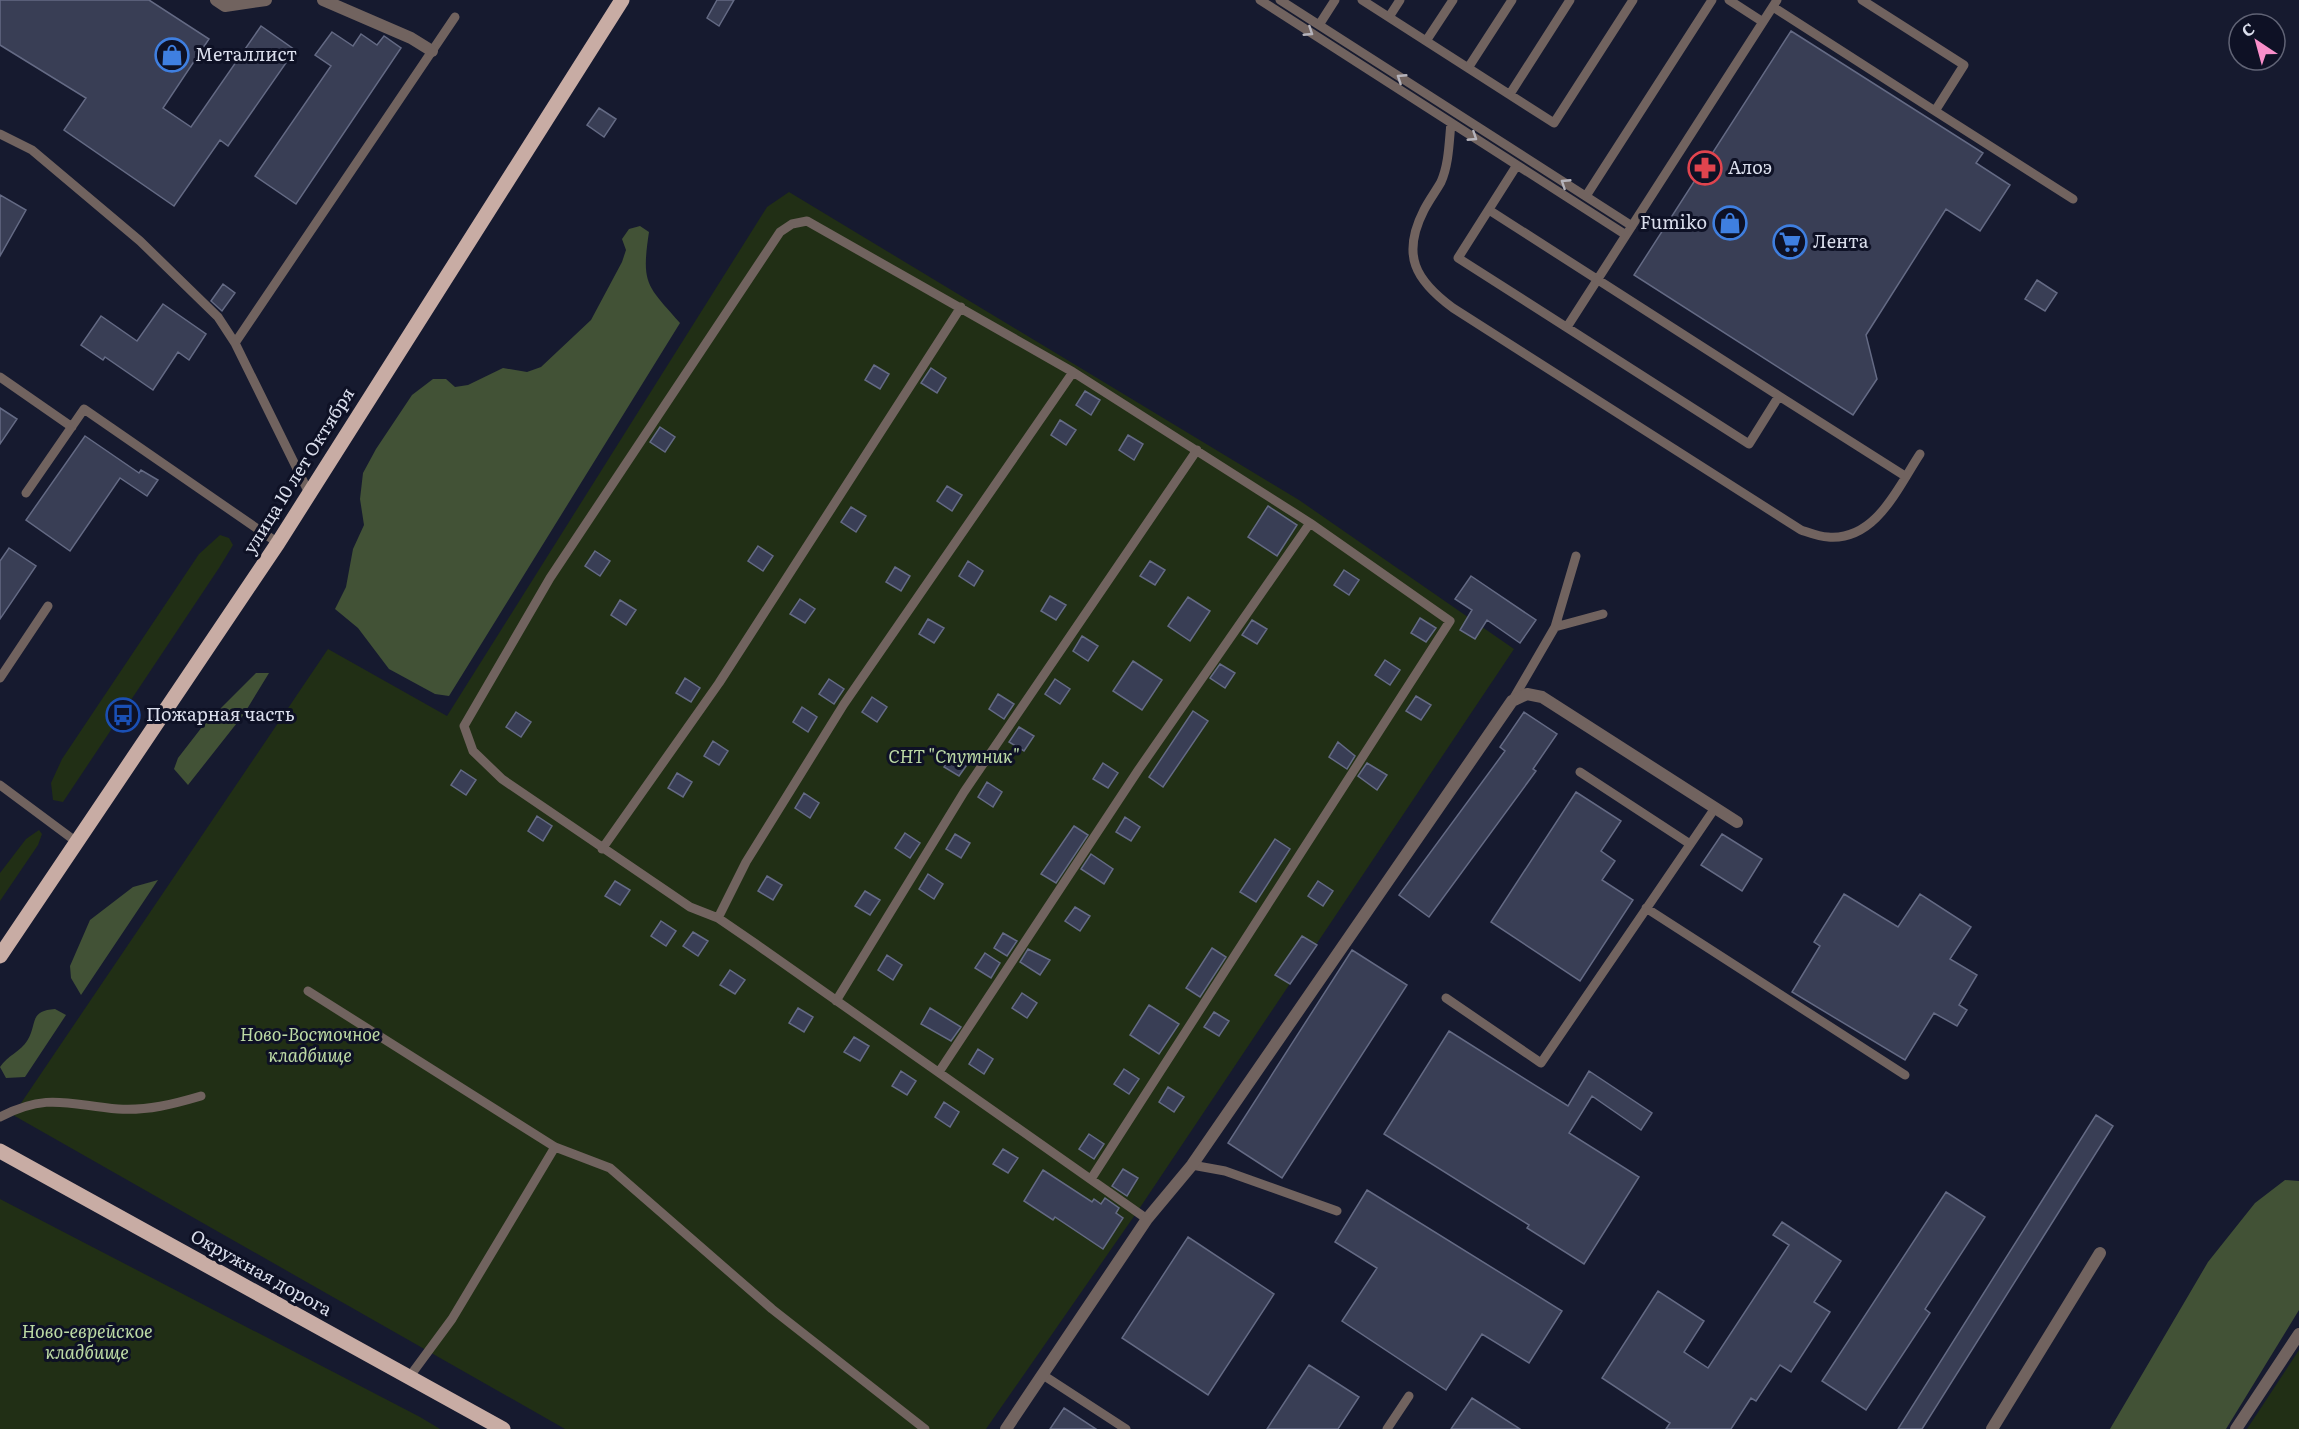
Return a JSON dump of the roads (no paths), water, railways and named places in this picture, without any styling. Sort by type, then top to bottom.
[{"type":"main road","name":"улица 10 лет Октября","points":[[1,956],[278,543],[622,0]]},
{"type":"main road","points":[[0,1138],[26,1167]]},
{"type":"main road","name":"Окружная дорога","points":[[0,1151],[503,1429]]},
{"type":"main road","points":[[0,1161],[26,1167]]},
{"type":"street","points":[[216,0],[225,6],[266,0]]},
{"type":"street","points":[[323,0],[411,38],[432,51]]},
{"type":"street","points":[[1006,1429],[1147,1219],[1192,1165],[1512,701],[1527,694],[1542,697],[1737,822]]},
{"type":"street","points":[[1992,1429],[2100,1252]]},
{"type":"street","points":[[2236,1429],[2299,1334]]},
{"type":"lane","points":[[1260,0],[1626,235]]},
{"type":"lane","points":[[1280,0],[1632,226]]},
{"type":"lane","points":[[1319,25],[1335,0]]},
{"type":"lane","points":[[1362,0],[1554,123],[1633,0]]},
{"type":"lane","points":[[1389,17],[1400,0]]},
{"type":"lane","points":[[1426,41],[1453,0]]},
{"type":"lane","points":[[1468,68],[1512,0]]},
{"type":"lane","points":[[1510,94],[1570,0]]},
{"type":"lane","points":[[1586,196],[1712,0]]},
{"type":"lane","points":[[1729,0],[1763,22]]},
{"type":"lane","points":[[1862,0],[1964,65],[1935,111]]},
{"type":"lane","points":[[1567,327],[1775,3],[1935,111],[2073,199]]},
{"type":"lane","points":[[235,343],[455,17]]},
{"type":"lane","points":[[1451,123],[1448,157],[1441,180],[1414,233],[1416,263],[1428,290],[1801,530],[1829,538],[1858,532],[1881,514],[1920,454]]},
{"type":"lane","points":[[0,134],[32,150],[140,241],[218,317],[235,343],[309,493]]},
{"type":"lane","points":[[1517,165],[1458,258],[1749,444],[1779,396]]},
{"type":"lane","points":[[1489,210],[1905,476]]},
{"type":"lane","points":[[1091,1179],[1450,621],[1310,523],[1073,372],[807,221],[792,224],[780,232],[550,578],[464,726],[473,751],[502,779],[690,907],[718,918],[1147,1219]]},
{"type":"lane","points":[[602,849],[719,683],[961,307]]},
{"type":"lane","points":[[718,918],[746,862],[844,704],[1073,372]]},
{"type":"lane","points":[[0,377],[72,427]]},
{"type":"lane","points":[[26,493],[84,409],[278,543]]},
{"type":"lane","points":[[836,1001],[964,792],[1197,450]]},
{"type":"lane","points":[[939,1072],[1139,769],[1310,523]]},
{"type":"lane","points":[[1512,701],[1555,627],[1576,556]]},
{"type":"lane","points":[[0,678],[48,606]]},
{"type":"lane","points":[[1555,627],[1603,614]]},
{"type":"lane","points":[[1580,772],[1690,844]]},
{"type":"lane","points":[[0,785],[78,843]]},
{"type":"lane","points":[[1446,998],[1541,1063],[1715,808]]},
{"type":"lane","points":[[1646,908],[1905,1076]]},
{"type":"lane","points":[[308,991],[555,1147],[610,1168],[772,1309],[926,1429]]},
{"type":"lane","points":[[0,1117],[33,1104],[52,1100],[119,1109],[166,1107],[201,1096]]},
{"type":"lane","points":[[410,1376],[452,1319],[555,1147]]},
{"type":"lane","points":[[1192,1165],[1225,1172],[1337,1211]]},
{"type":"lane","points":[[1043,1375],[1126,1429]]},
{"type":"lane","points":[[1388,1429],[1409,1396]]},
{"type":"place","name":"Металлист","points":[[172,55]]},
{"type":"place","name":"Алоэ","points":[[1705,168]]},
{"type":"place","name":"Fumiko","points":[[1730,223]]},
{"type":"place","name":"Лента","points":[[1790,242]]},
{"type":"place","name":"Пожарная часть","points":[[123,715]]},
{"type":"park label","name":"СНТ \"Спутник\"","points":[[954,757]]},
{"type":"park label","name":"Ново-Восточное кладбище","points":[[310,1045]]},
{"type":"park label","name":"Ново-еврейское кладбище","points":[[87,1342]]}]
